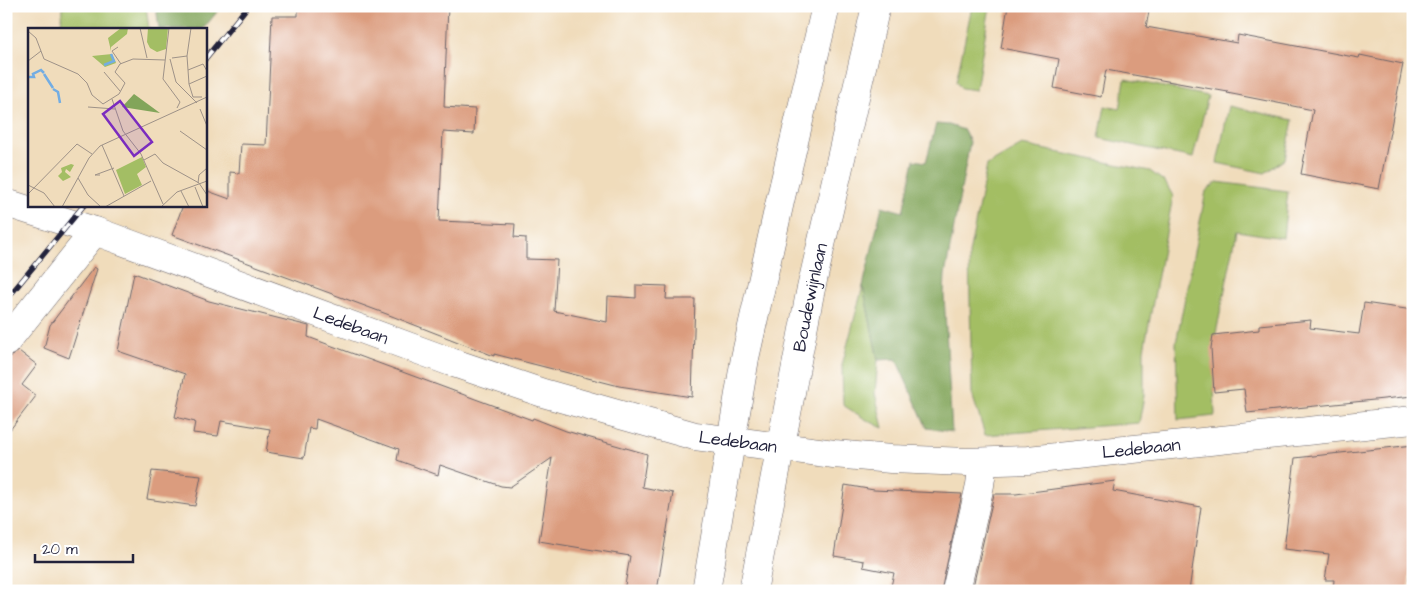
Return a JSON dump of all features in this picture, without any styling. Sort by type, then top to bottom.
[{"type":"street","points":[[706,591],[750,337],[826,6]]},
{"type":"street","name":"Boudewijnlaan","points":[[753,591],[810,292],[876,6]]},
{"type":"street","name":"Ledebaan","points":[[6,203],[95,231],[451,362],[543,393],[695,436],[834,454],[891,459],[983,462],[1028,460],[1413,420]]},
{"type":"street","points":[[6,342],[95,231]]},
{"type":"street","points":[[956,591],[980,485],[983,462]]},
{"type":"green space","points":[[62,6],[146,6],[149,28],[61,28]]},
{"type":"green space","points":[[156,6],[222,6],[204,28],[159,28]]},
{"type":"green space","points":[[972,6],[990,6],[976,90],[961,88],[956,82]]},
{"type":"green space","points":[[1125,79],[1208,96],[1193,158],[1099,138],[1105,106],[1120,109]]},
{"type":"green space","points":[[1229,106],[1293,120],[1285,159],[1265,173],[1217,163]]},
{"type":"green space","points":[[936,124],[949,125],[964,130],[970,142],[945,275],[944,295],[952,432],[927,428],[896,359],[878,360],[863,286],[882,206],[903,212],[914,160],[926,162]]},
{"type":"green space","points":[[1022,145],[1150,171],[1165,182],[1173,196],[1144,350],[1144,396],[1139,423],[985,435],[972,394],[969,254],[987,165]]},
{"type":"green space","points":[[1217,182],[1288,191],[1283,238],[1237,231],[1213,348],[1215,416],[1178,420],[1176,343],[1206,191]]},
{"type":"green space","points":[[863,286],[878,360],[875,393],[883,428],[843,405],[842,365]]},
{"type":"building","points":[[298,6],[448,6],[444,107],[475,109],[474,134],[443,132],[439,221],[515,224],[514,237],[526,238],[526,259],[557,260],[554,311],[607,322],[608,296],[636,298],[636,285],[667,286],[666,299],[695,299],[692,397],[619,386],[494,354],[494,356],[384,313],[172,235],[183,206],[206,206],[206,190],[230,199],[230,172],[239,173],[241,144],[266,145],[272,16],[298,16]]},
{"type":"building","points":[[1008,6],[1150,6],[1146,27],[1237,43],[1238,35],[1359,58],[1360,55],[1403,64],[1379,189],[1301,174],[1313,110],[1228,92],[1106,70],[1101,97],[1054,88],[1059,59],[1001,48]]},
{"type":"building","points":[[94,267],[97,269],[69,358],[44,348],[50,325]]},
{"type":"building","points":[[134,273],[209,301],[309,326],[308,337],[532,420],[533,418],[566,431],[647,454],[642,487],[673,493],[657,591],[624,591],[630,556],[539,541],[552,458],[510,487],[501,486],[440,465],[438,475],[397,460],[399,449],[316,419],[315,429],[309,428],[304,458],[266,452],[270,429],[221,421],[218,436],[193,433],[195,422],[175,417],[185,374],[118,351]]},
{"type":"building","points":[[1364,303],[1413,310],[1413,396],[1247,413],[1244,389],[1214,392],[1211,348],[1213,335],[1259,330],[1259,325],[1311,320],[1310,328],[1359,334]]},
{"type":"building","points":[[19,351],[37,365],[22,385],[36,396],[6,435],[6,357],[12,356]]},
{"type":"building","points":[[1413,445],[1413,534],[1408,591],[1333,591],[1334,580],[1325,580],[1329,554],[1284,549],[1295,458]]},
{"type":"building","points":[[152,471],[201,476],[195,506],[147,499]]},
{"type":"building","points":[[1115,481],[1113,491],[1201,507],[1189,591],[972,591],[994,494],[1016,494]]},
{"type":"building","points":[[845,485],[874,490],[962,494],[941,591],[890,591],[894,573],[863,567],[864,561],[834,556]]},
{"type":"railway","points":[[206,58],[248,6]]},
{"type":"railway","points":[[6,300],[83,206]]}]
